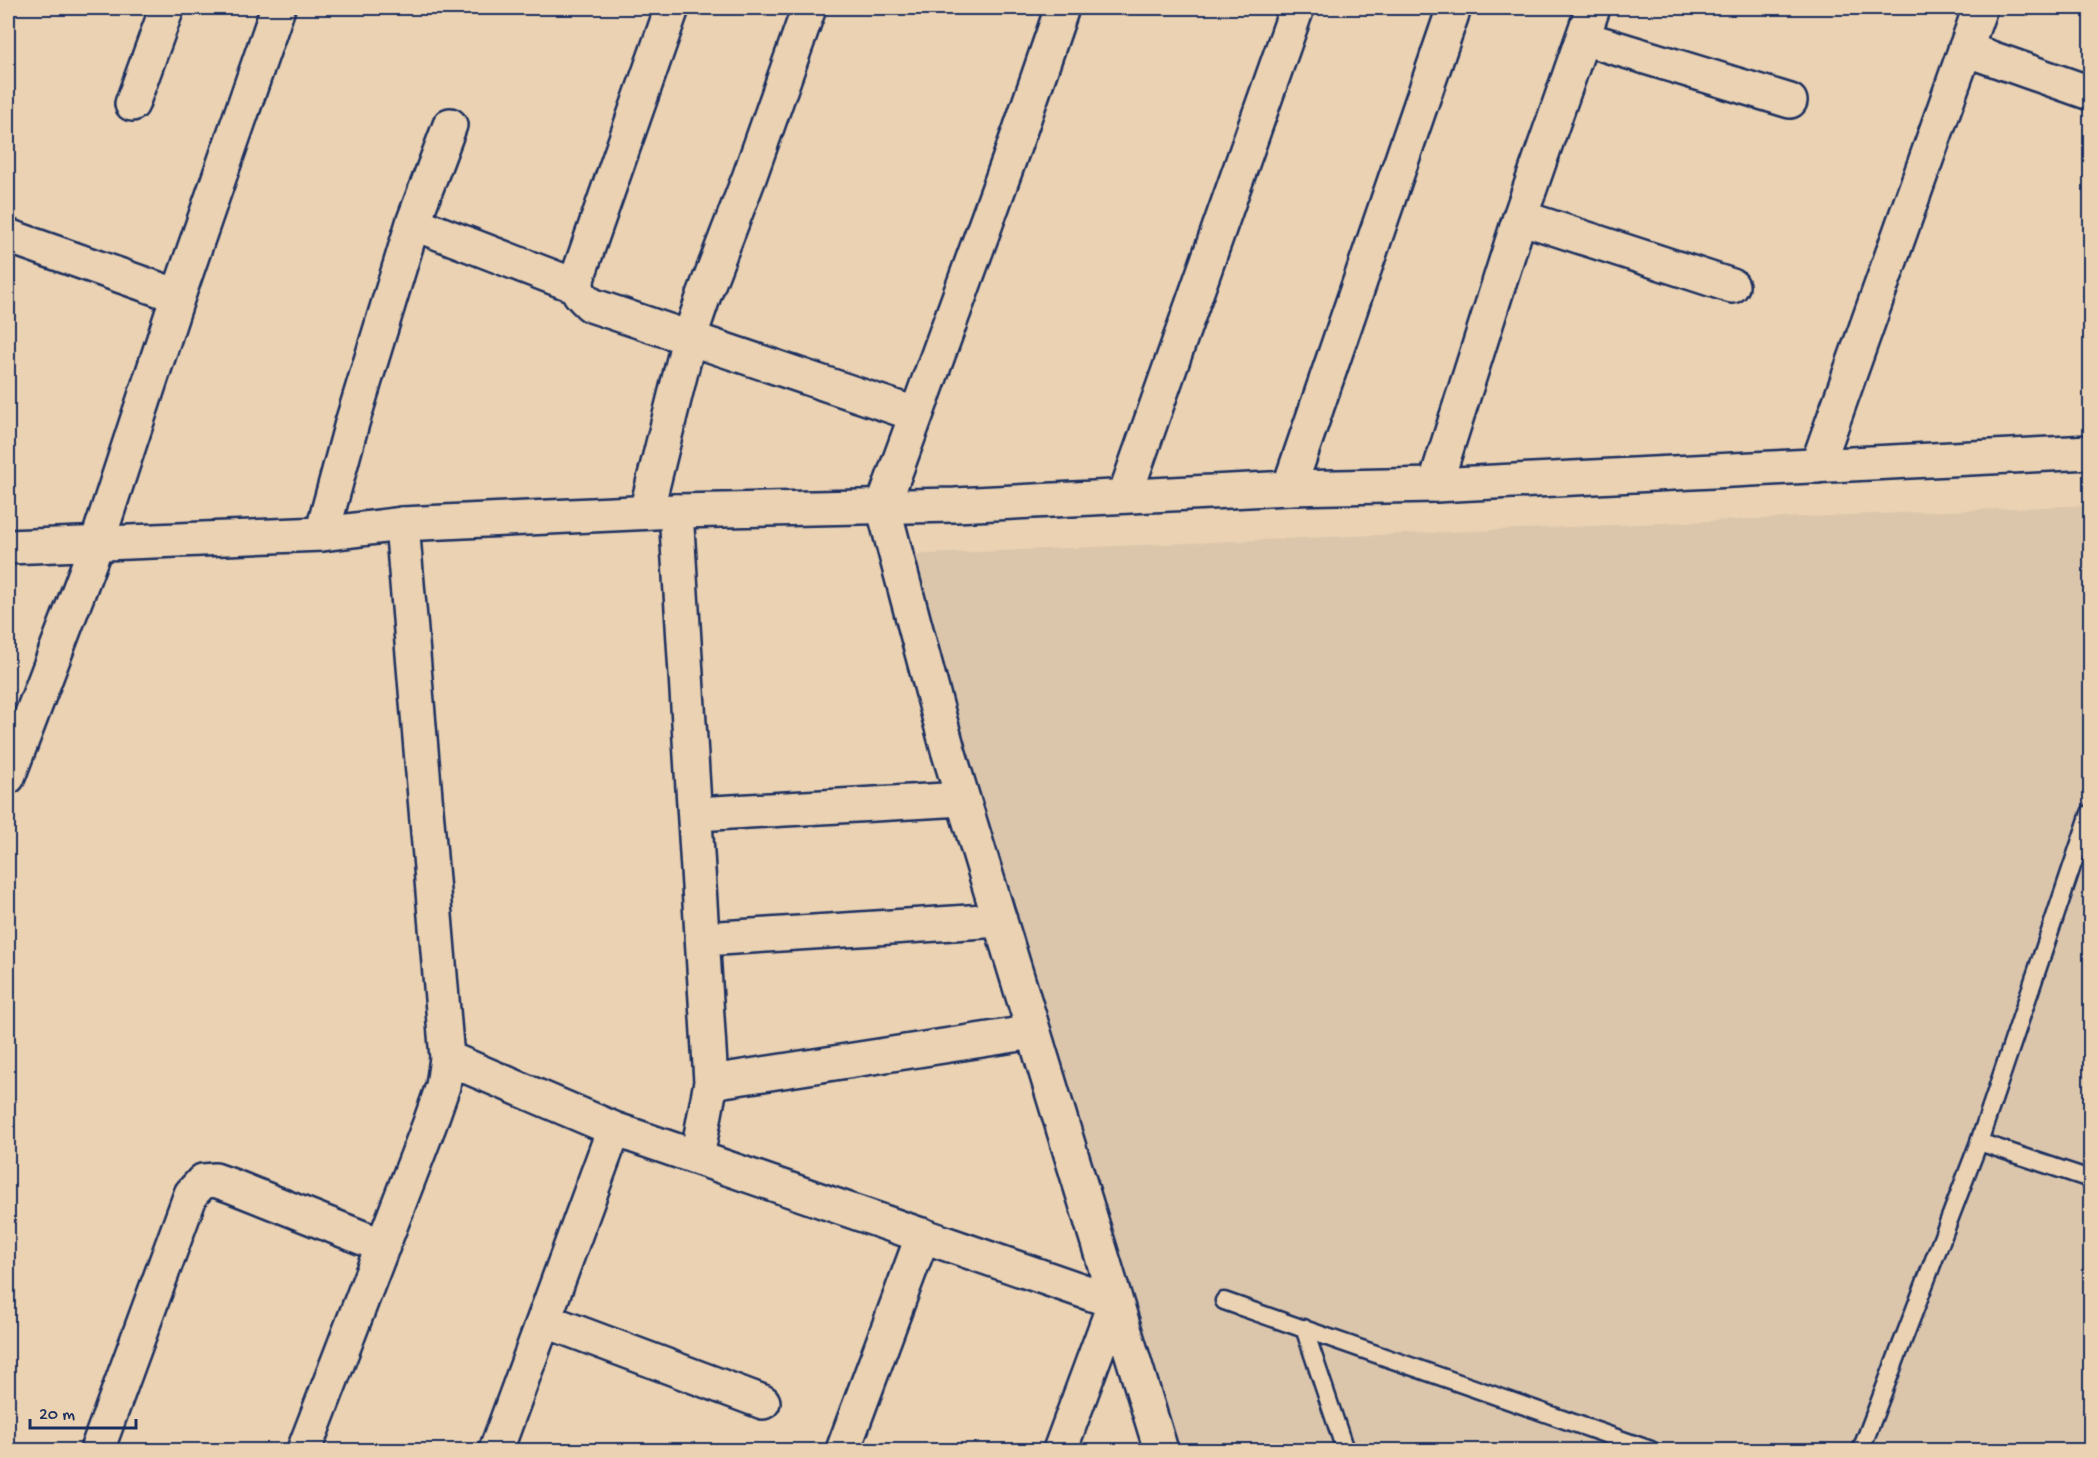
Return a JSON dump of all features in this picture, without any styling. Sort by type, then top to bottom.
[{"type":"street","points":[[132,104],[168,8]]},
{"type":"street","points":[[8,777],[97,543],[178,296],[278,8]]},
{"type":"street","points":[[672,8],[578,276],[576,286],[580,295],[591,305],[915,414]]},
{"type":"street","points":[[697,1157],[711,1082],[704,939],[696,814],[661,511],[689,339],[809,8]]},
{"type":"street","points":[[1062,8],[883,506],[963,799],[1161,1450]]},
{"type":"street","points":[[1125,495],[1297,8]]},
{"type":"street","points":[[1289,488],[1454,8]]},
{"type":"street","points":[[1435,485],[1521,217],[1593,8]]},
{"type":"street","points":[[1817,466],[1980,8]]},
{"type":"street","points":[[1582,38],[1790,101]]},
{"type":"street","points":[[1965,48],[2091,93]]},
{"type":"street","points":[[322,534],[352,423],[413,223],[450,125]]},
{"type":"street","points":[[1521,217],[1732,286]]},
{"type":"street","points":[[413,223],[576,286]]},
{"type":"street","points":[[8,236],[178,296]]},
{"type":"street","points":[[8,547],[322,534],[402,524],[661,511],[955,505],[1289,488],[1435,485],[2091,452]]},
{"type":"street","points":[[304,1450],[443,1086],[447,1058],[402,524]]},
{"type":"street","points":[[696,814],[963,799]]},
{"type":"street","points":[[704,939],[1000,920]]},
{"type":"street","points":[[711,1082],[1034,1032]]},
{"type":"street","points":[[447,1058],[614,1129],[1115,1302]]},
{"type":"street","points":[[496,1450],[614,1129]]},
{"type":"street","points":[[97,1450],[191,1194],[203,1181],[215,1180],[232,1186],[383,1246]]},
{"type":"street","points":[[843,1450],[922,1235]]},
{"type":"street","points":[[1060,1450],[1115,1302]]},
{"type":"street","points":[[544,1320],[763,1402]]},
{"type":"lane","points":[[1862,1450],[1978,1142],[2091,813]]},
{"type":"lane","points":[[1978,1142],[2091,1179]]},
{"type":"lane","points":[[1224,1301],[1651,1450]]},
{"type":"lane","points":[[1304,1328],[1346,1450]]},
{"type":"shaded area","points":[[2090,505],[2090,1450],[1175,1450],[904,555]]}]
